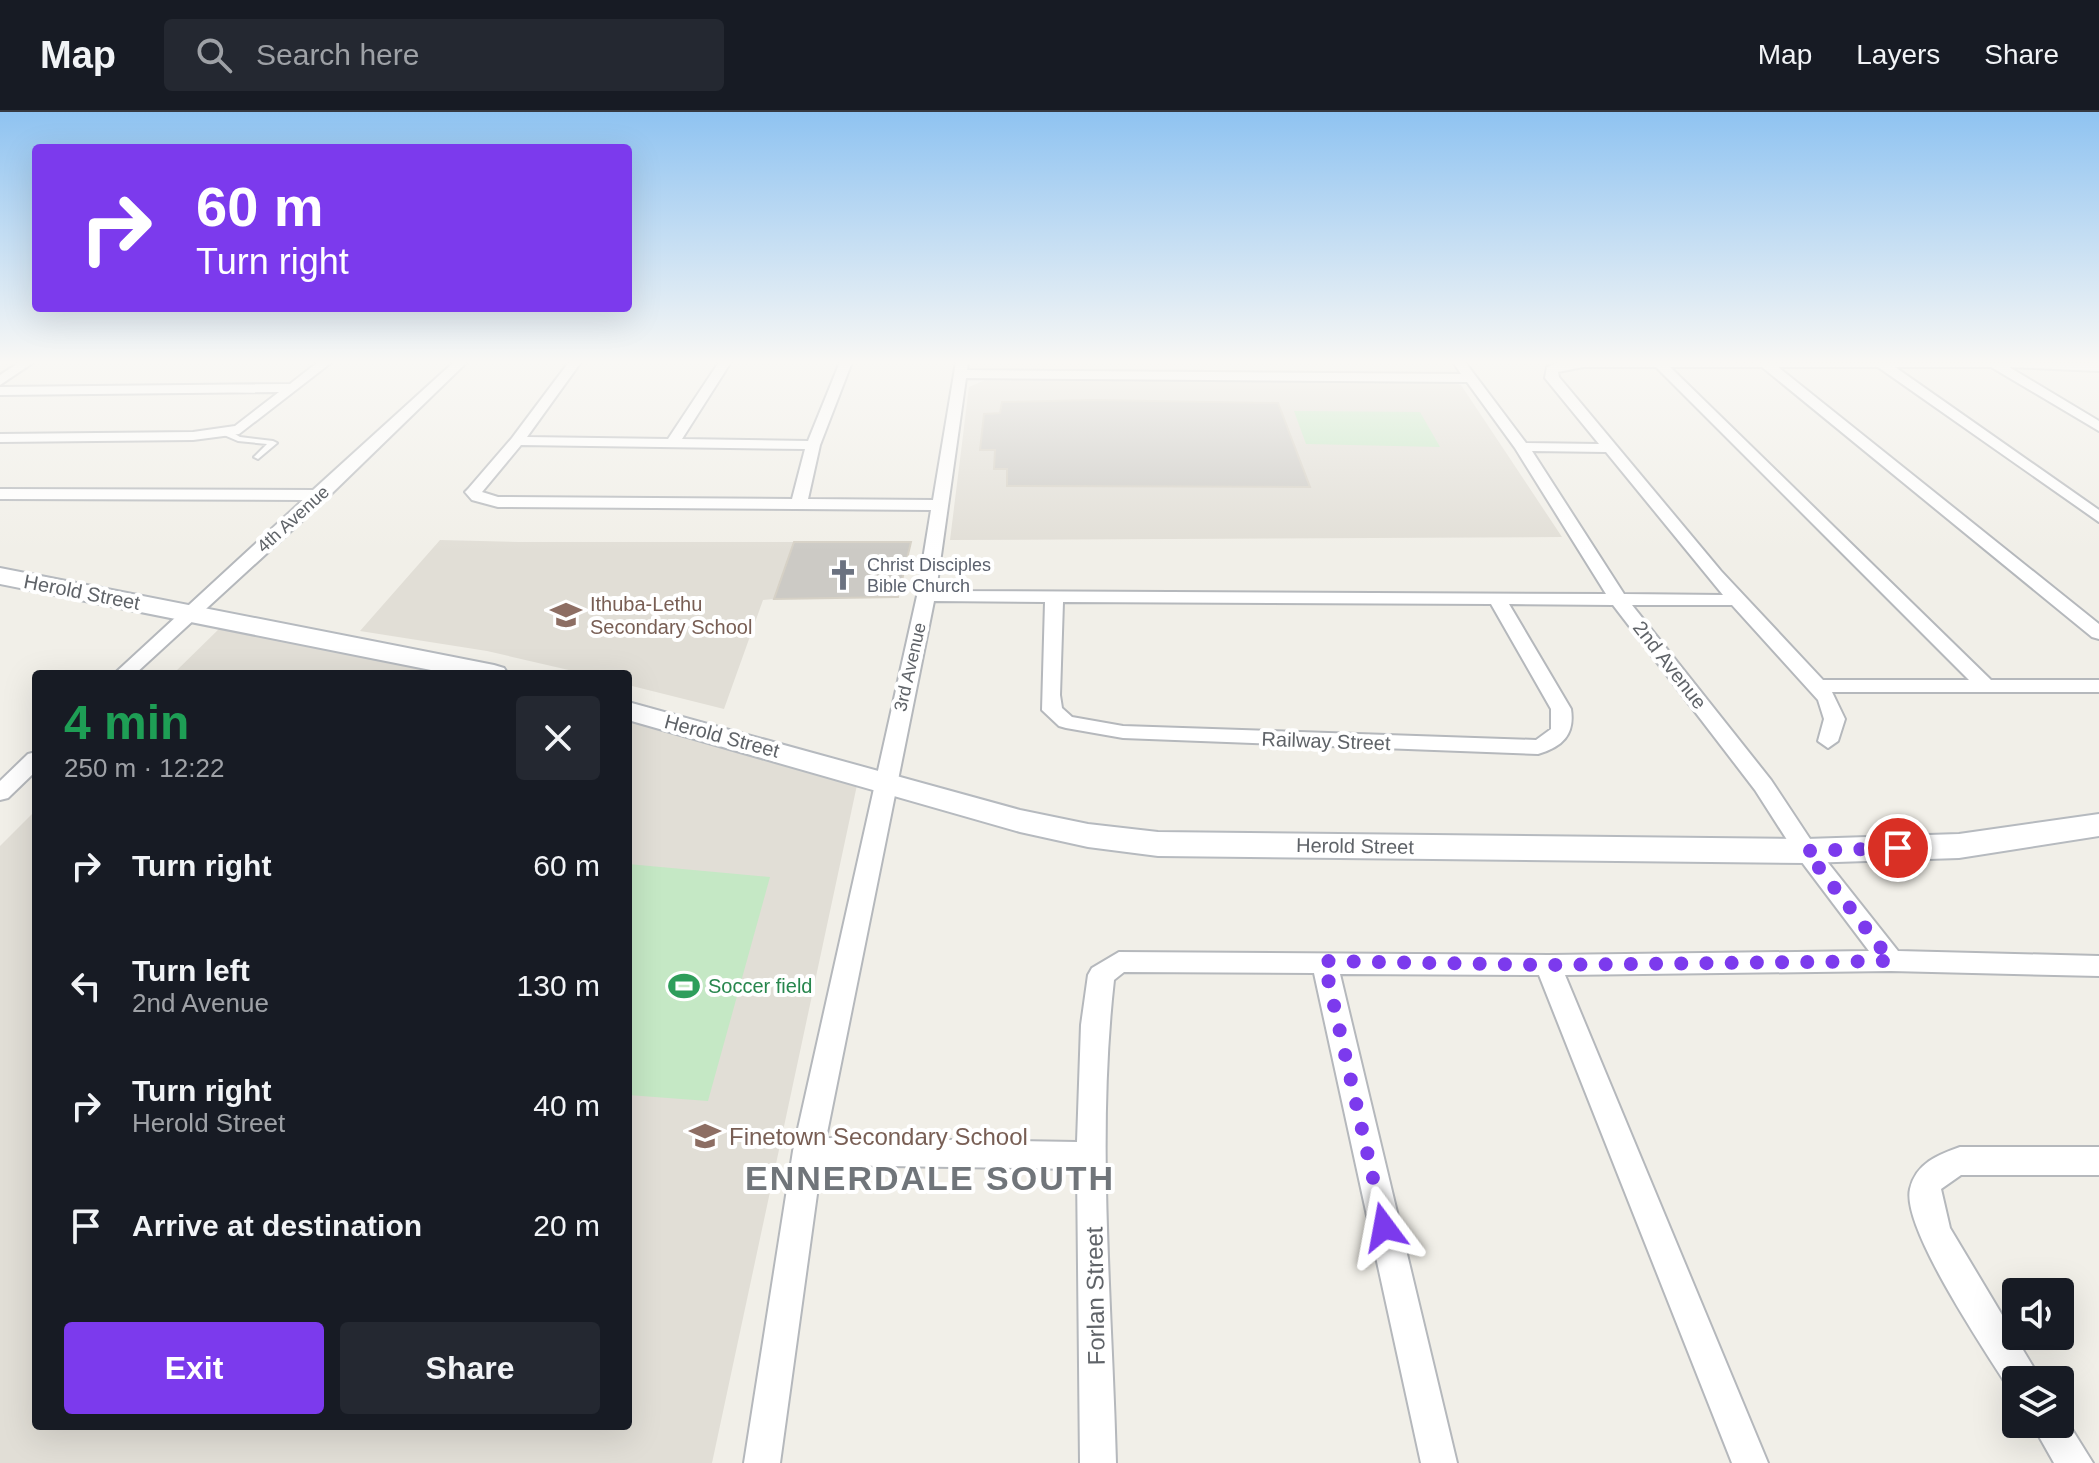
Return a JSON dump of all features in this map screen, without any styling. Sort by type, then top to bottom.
[{"type":"street","points":[[0,438],[227,433],[247,425]]},
{"type":"street","name":"4th Avenue","points":[[128,670],[395,425]]},
{"type":"street","points":[[529,425],[473,492],[478,497],[498,502],[942,505]]},
{"type":"street","points":[[673,442],[684,425]]},
{"type":"street","points":[[799,503],[821,425]]},
{"type":"street","name":"3rd Avenue","points":[[762,1463],[808,1151],[884,781],[926,596],[953,425]]},
{"type":"street","name":"2nd Avenue","points":[[1505,425],[1618,599],[1763,785],[1806,851],[1891,961]]},
{"type":"street","points":[[1591,425],[1738,600],[1816,686],[1833,711],[1835,722],[1828,741]]},
{"type":"street","points":[[1722,425],[1985,685]]},
{"type":"street","points":[[1843,425],[2099,633]]},
{"type":"street","points":[[1969,425],[2099,517]]},
{"type":"street","points":[[517,441],[813,445]]},
{"type":"street","points":[[1522,447],[1610,448]]},
{"type":"street","points":[[0,494],[321,495]]},
{"type":"street","name":"Herold Street","points":[[0,576],[474,670]]},
{"type":"street","points":[[926,596],[1738,600]]},
{"type":"street","name":"Railway Street","points":[[1054,597],[1052,710],[1066,722],[1087,729],[1538,747],[1553,742],[1561,734],[1564,723],[1561,709],[1497,599]]},
{"type":"street","points":[[1816,686],[2099,686]]},
{"type":"street","name":"Herold Street","points":[[632,712],[884,781],[1023,823],[1097,839],[1158,844],[1806,851],[1959,846],[2099,825]]},
{"type":"street","points":[[0,793],[32,763]]},
{"type":"street","name":"Forlan Street","points":[[1098,1463],[1092,1156],[1095,1025],[1101,975],[1119,962],[1133,959],[1324,961]]},
{"type":"street","points":[[1439,1463],[1324,961],[1548,965],[1891,961],[2099,966]]},
{"type":"street","points":[[1548,965],[1750,1463]]},
{"type":"street","points":[[808,1151],[1092,1156]]},
{"type":"street","points":[[2015,1366],[1935,1230],[1924,1197],[1929,1181],[1940,1169],[1960,1161],[2099,1161]]},
{"type":"street","points":[[2059,1438],[2075,1463]]},
{"type":"lane","points":[[227,433],[238,439],[273,443],[258,457]]},
{"type":"shaded area","points":[[964,425],[1488,425],[1562,537],[950,540]]},
{"type":"shaded area","name":"Ithuba-Lethu Secondary School","points":[[440,540],[794,542],[774,599],[763,600],[724,709],[632,686],[632,670],[569,670],[487,651],[360,631]]},
{"type":"shaded area","points":[[223,625],[442,670],[177,670]]},
{"type":"shaded area","name":"Finetown Secondary School","points":[[632,721],[857,785],[712,1463],[0,1463],[0,846],[32,814],[32,1430],[632,1430]]},
{"type":"green space","points":[[1299,425],[1427,425],[1440,447],[1306,444]]},
{"type":"green space","name":"Soccer field","points":[[632,864],[770,877],[708,1101],[632,1095]]},
{"type":"building","points":[[983,425],[1286,425],[1310,487],[1007,486],[1007,469],[994,469],[995,450],[980,450]]},
{"type":"building","name":"Christ Disciples Bible Church","points":[[794,542],[911,542],[898,597],[774,599]]},
{"type":"place","name":"Christ Disciples Bible Church","points":[[843,575]]},
{"type":"place","name":"Ithuba-Lethu Secondary School","points":[[566,615]]},
{"type":"place","name":"Soccer field","points":[[684,986]]},
{"type":"place","name":"Finetown Secondary School","points":[[705,1136]]},
{"type":"district","name":"ENNERDALE SOUTH","points":[[930,1178]]},
{"type":"route","points":[[1384,1227],[1324,961],[1548,965],[1891,961],[1806,851],[1898,848]]}]
